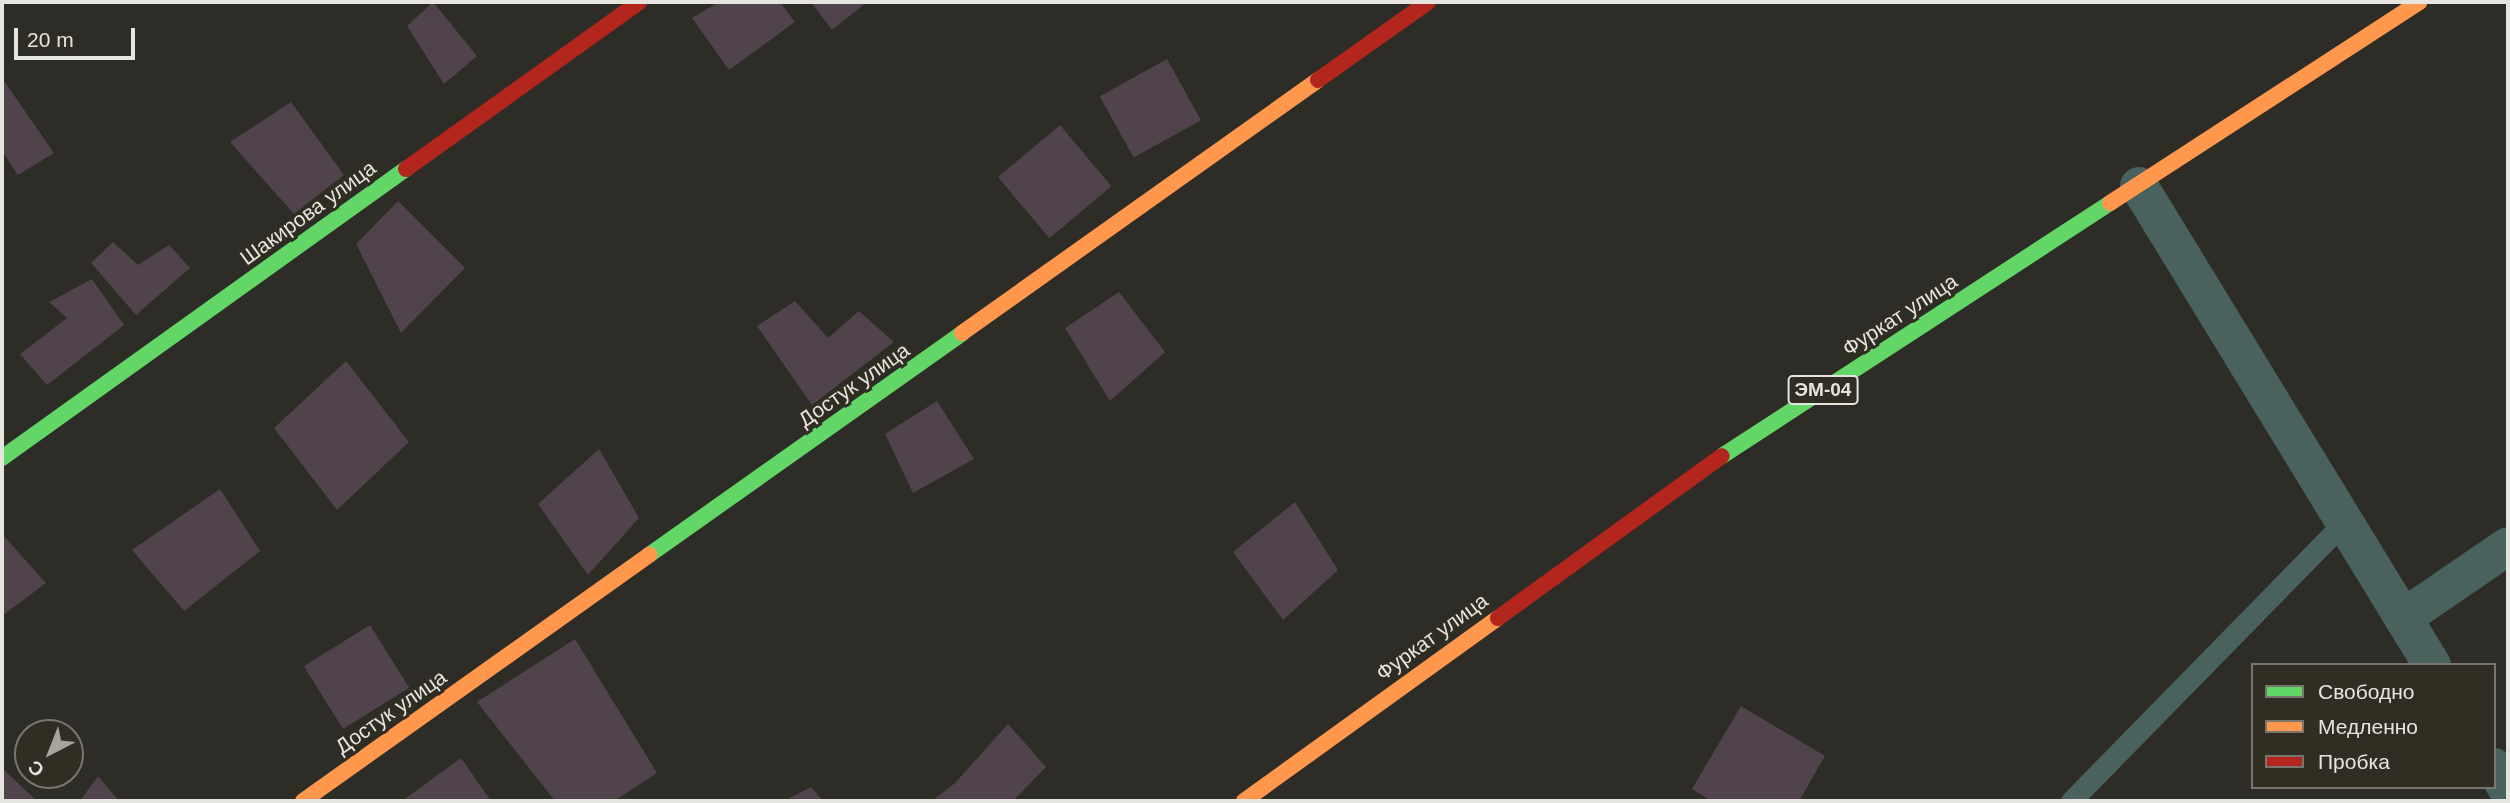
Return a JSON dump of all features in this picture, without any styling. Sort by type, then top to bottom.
[{"type":"main road","name":"Шакирова улица","points":[[2,458],[639,2]]},
{"type":"main road","name":"Достук улица","points":[[303,801],[1428,2]]},
{"type":"main road","name":"Фуркат улица","points":[[1244,801],[1735,447],[2418,2]]},
{"type":"street","points":[[2139,186],[2431,663]]},
{"type":"street","points":[[2403,618],[2508,546]]},
{"type":"street","points":[[2496,770],[2508,790]]},
{"type":"lane","points":[[2071,801],[2344,522]]},
{"type":"building","points":[[433,2],[477,56],[444,84],[407,26]]},
{"type":"building","points":[[719,2],[780,2],[795,22],[729,70],[692,18]]},
{"type":"building","points":[[811,2],[867,2],[832,30]]},
{"type":"building","points":[[1167,59],[1201,120],[1134,158],[1100,96]]},
{"type":"building","points":[[2,78],[54,153],[18,175],[2,151]]},
{"type":"building","points":[[291,102],[344,175],[294,214],[230,142]]},
{"type":"building","points":[[1060,125],[1111,186],[1049,238],[998,177]]},
{"type":"building","points":[[398,201],[465,268],[401,333],[356,244]]},
{"type":"building","points":[[113,242],[138,265],[169,245],[190,268],[136,315],[91,263]]},
{"type":"building","points":[[92,279],[124,325],[47,385],[20,354],[67,318],[49,302]]},
{"type":"building","points":[[1119,292],[1165,352],[1110,401],[1065,328]]},
{"type":"building","points":[[795,301],[828,338],[859,311],[894,342],[812,405],[757,326]]},
{"type":"building","points":[[346,361],[409,442],[337,510],[274,428]]},
{"type":"building","points":[[937,401],[974,459],[913,493],[885,434]]},
{"type":"building","points":[[599,449],[639,518],[588,575],[538,504]]},
{"type":"building","points":[[220,489],[260,551],[184,611],[132,550]]},
{"type":"building","points":[[1295,502],[1338,570],[1283,620],[1233,552]]},
{"type":"building","points":[[2,534],[46,583],[2,616]]},
{"type":"building","points":[[370,625],[409,688],[343,729],[304,666]]},
{"type":"building","points":[[575,639],[657,773],[614,801],[555,801],[477,702]]},
{"type":"building","points":[[1741,706],[1825,756],[1799,801],[1711,801],[1692,789]]},
{"type":"building","points":[[1008,724],[1046,767],[1013,801],[932,801],[955,783]]},
{"type":"building","points":[[461,758],[491,801],[402,801]]},
{"type":"building","points":[[2,768],[14,779],[14,789],[24,789],[37,801],[2,801]]},
{"type":"building","points":[[98,776],[119,801],[80,801]]},
{"type":"building","points":[[811,787],[823,801],[784,801]]},
{"type":"traffic: fast","points":[[2,458],[406,169]]},
{"type":"traffic: fast","points":[[1722,456],[2110,203]]},
{"type":"traffic: fast","points":[[649,555],[962,333]]},
{"type":"traffic: slow","points":[[2110,203],[2419,2]]},
{"type":"traffic: slow","points":[[962,333],[1318,80]]},
{"type":"traffic: slow","points":[[303,801],[649,555]]},
{"type":"traffic: slow","points":[[1244,801],[1498,618]]},
{"type":"traffic: jam","points":[[406,169],[639,2]]},
{"type":"traffic: jam","points":[[1318,80],[1428,2]]},
{"type":"traffic: jam","points":[[1498,618],[1722,456]]}]
